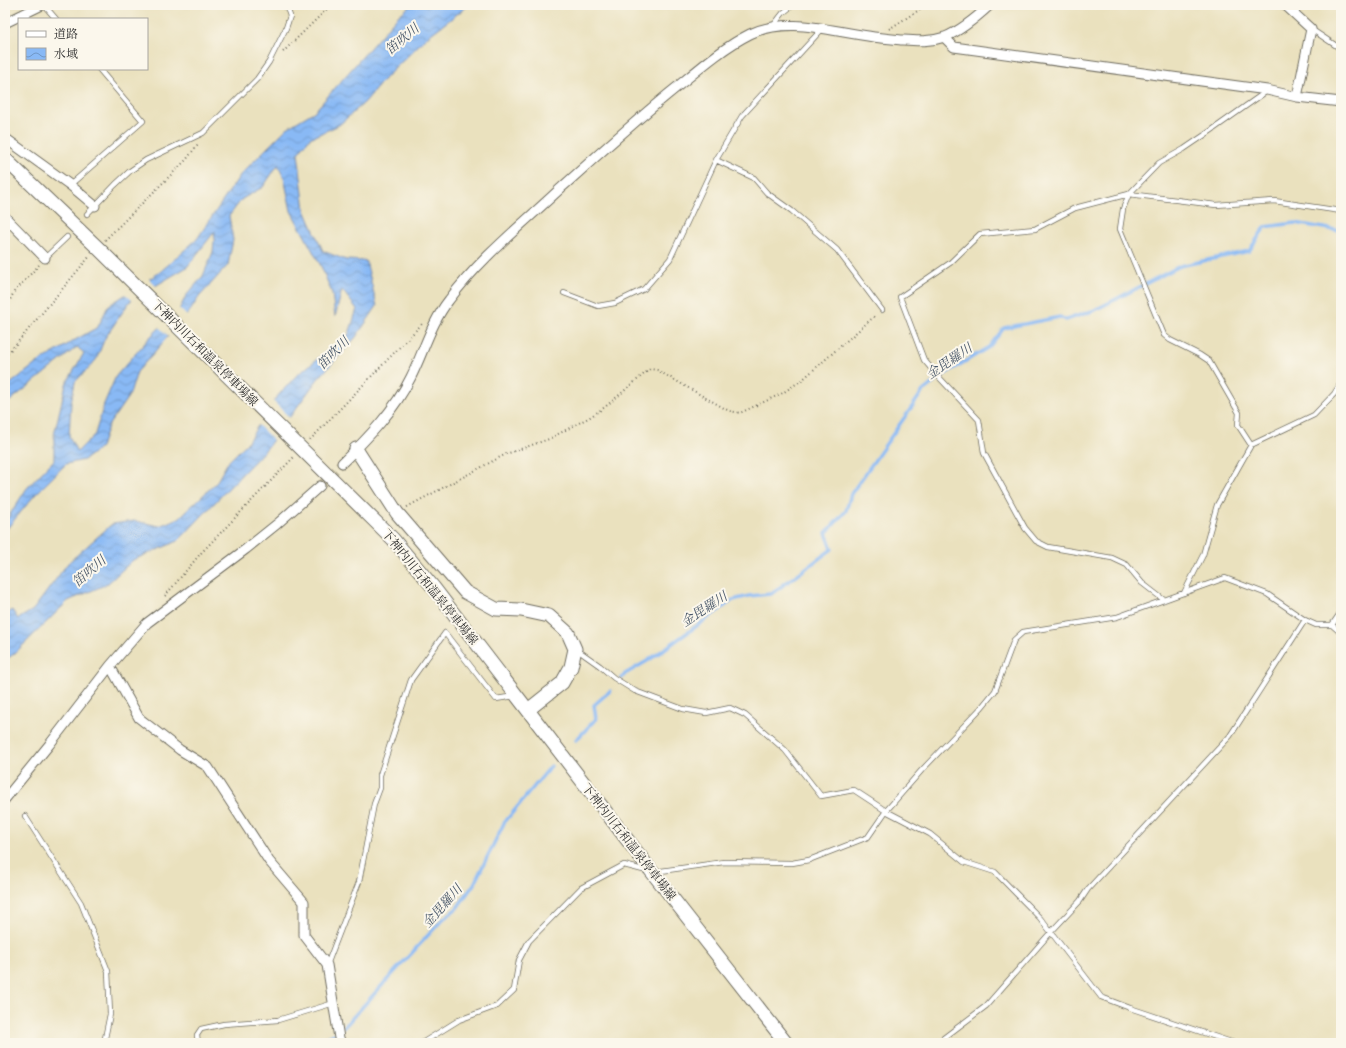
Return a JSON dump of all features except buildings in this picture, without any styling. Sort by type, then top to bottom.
[{"type":"main road","name":"下神内川石和温泉停車場線","points":[[5,159],[99,249],[393,539],[434,588],[652,872],[786,1043]]},
{"type":"main road","points":[[356,449],[397,513],[465,592],[496,609],[521,610],[548,616],[568,633],[575,649],[571,667],[562,683],[528,710]]},
{"type":"street","points":[[5,23],[43,5]]},
{"type":"street","points":[[342,463],[390,411],[411,378],[433,325],[462,283],[604,149],[702,66],[751,34],[772,27],[794,25],[823,28],[868,36],[926,41],[944,37],[958,31],[990,5]]},
{"type":"street","points":[[1285,5],[1311,29],[1297,97]]},
{"type":"street","points":[[944,37],[954,47],[1267,90],[1297,97],[1341,102]]},
{"type":"street","points":[[5,138],[70,185],[95,206]]},
{"type":"street","points":[[5,217],[45,258]]},
{"type":"street","points":[[5,799],[110,666],[147,623],[264,534],[320,486]]},
{"type":"street","points":[[110,666],[139,718],[180,750],[208,767],[269,861],[304,902],[304,935],[327,965],[341,1043]]},
{"type":"lane","points":[[43,5],[55,18]]},
{"type":"lane","points":[[87,214],[125,175],[146,160],[203,133],[257,78],[269,62],[286,28],[290,16],[286,5]]},
{"type":"lane","points":[[772,27],[783,13],[793,5]]},
{"type":"lane","points":[[564,293],[598,306],[615,303],[644,289],[670,259],[716,160],[742,116],[823,28]]},
{"type":"lane","points":[[1311,29],[1341,49]]},
{"type":"lane","points":[[70,185],[143,121],[100,70]]},
{"type":"lane","points":[[1251,445],[1238,425],[1239,413],[1209,361],[1170,340],[1164,335],[1147,290],[1120,229],[1123,209],[1129,194],[1159,163],[1184,149],[1267,90]]},
{"type":"lane","points":[[716,160],[754,178],[767,193],[792,211],[837,250],[882,310]]},
{"type":"lane","points":[[1164,600],[1142,583],[1127,566],[1112,558],[1048,547],[1036,541],[1025,528],[984,453],[979,420],[924,360],[900,297],[950,263],[980,234],[1035,229],[1075,208],[1129,194],[1216,205],[1274,201],[1341,210]]},
{"type":"lane","points":[[45,258],[67,237]]},
{"type":"lane","points":[[1184,593],[1203,555],[1217,505],[1251,445],[1314,415],[1334,394],[1341,383]]},
{"type":"lane","points":[[422,1043],[459,1020],[497,1006],[514,990],[519,960],[529,941],[581,888],[624,865],[652,872],[724,862],[792,863],[809,860],[868,837],[886,812],[920,772],[982,708],[995,691],[1014,640],[1023,632],[1116,617],[1225,578],[1267,594],[1316,626],[1332,625],[1341,633]]},
{"type":"lane","points":[[1332,625],[1341,612]]},
{"type":"lane","points":[[937,1043],[986,1006],[1080,901],[1088,889],[1230,736],[1305,620]]},
{"type":"lane","points":[[327,965],[359,882],[374,804],[380,788],[380,776],[411,680],[445,633],[496,699],[517,696]]},
{"type":"lane","points":[[575,649],[600,666],[614,678],[635,691],[683,708],[706,713],[730,708],[745,715],[785,750],[821,796],[854,790],[886,812],[930,834],[964,862],[995,872],[1040,918],[1101,997],[1234,1043]]},
{"type":"lane","points":[[25,816],[81,903],[108,971],[110,1014],[104,1043]]},
{"type":"lane","points":[[198,1043],[197,1035],[201,1029],[224,1024],[278,1020],[334,1003]]},
{"type":"path","points":[[283,52],[331,5]]},
{"type":"path","points":[[886,32],[927,5]]},
{"type":"path","points":[[5,356],[99,249],[186,160],[197,146],[203,133]]},
{"type":"path","points":[[5,310],[14,292],[45,258]]},
{"type":"path","points":[[397,513],[506,454],[549,439],[590,417],[605,407],[650,369],[657,370],[729,411],[740,413],[781,394],[802,380],[882,310]]},
{"type":"path","points":[[160,601],[201,553],[301,447],[426,321]]},
{"type":"water","name":"笛吹川","points":[[411,5],[469,5],[427,37],[385,78],[365,102],[339,125],[310,138],[298,153],[305,210],[323,251],[346,260],[366,261],[377,306],[356,337],[317,380],[267,448],[178,541],[133,560],[107,584],[68,601],[14,654],[5,660],[5,616],[12,610],[18,619],[33,610],[68,563],[112,524],[135,521],[159,526],[179,518],[216,483],[228,462],[247,443],[275,399],[296,376],[349,334],[357,309],[342,290],[335,317],[332,293],[321,266],[291,211],[284,177],[278,165],[263,187],[242,199],[229,216],[233,240],[228,265],[199,297],[190,311],[137,372],[130,394],[108,426],[101,447],[84,460],[66,464],[34,496],[5,531],[5,522],[27,488],[54,460],[54,435],[66,384],[84,353],[77,347],[5,405],[5,391],[10,384],[37,363],[98,327],[108,306],[160,272],[197,239],[241,174],[287,128],[315,111],[397,17]],"holes":[[[215,231],[213,252],[203,276],[186,296],[180,308],[151,336],[116,376],[104,404],[95,434],[77,452],[69,436],[71,403],[75,382],[96,360],[105,338],[130,301],[187,267]]]},
{"type":"pier","points":[[148,278],[157,287],[133,301],[124,293]]},
{"type":"pier","points":[[178,307],[188,317],[170,338],[158,326]]},
{"type":"pier","points":[[272,400],[291,419],[274,441],[257,424]]},
{"type":"waterway","name":"金毘羅川","points":[[622,678],[625,674],[649,660],[733,600],[749,596],[771,594],[832,549],[826,533],[846,511],[851,494],[923,391],[943,375],[989,347],[1004,328],[1060,317],[1066,320],[1095,310],[1180,266],[1249,251],[1265,227],[1295,223],[1341,231]]},
{"type":"waterway","name":"金毘羅川","points":[[576,740],[596,719],[594,705],[610,691]]},
{"type":"waterway","name":"金毘羅川","points":[[344,1027],[442,920],[457,908],[474,884],[504,823],[551,766]]},
{"type":"waterway","name":"金毘羅川","points":[[315,1043],[334,1034]]},
{"type":"tunnel","points":[[320,486],[342,463]]}]
